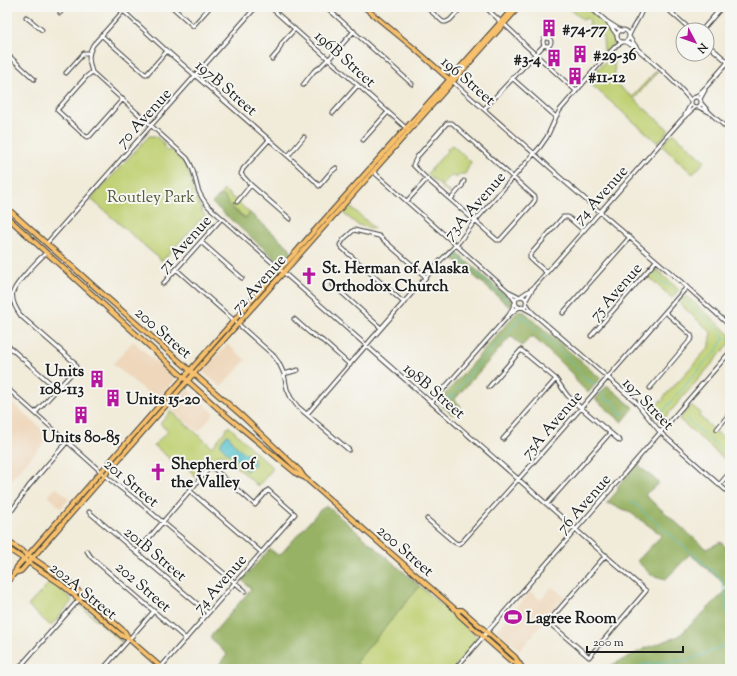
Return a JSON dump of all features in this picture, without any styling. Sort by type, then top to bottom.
[{"type":"main road","name":"196 Street","points":[[364,7],[451,81]]},
{"type":"main road","name":"72 Avenue","points":[[7,582],[24,559],[186,379],[194,374],[238,324],[387,149],[484,46],[514,7]]},
{"type":"main road","name":"72 Avenue","points":[[186,379],[190,370],[234,320],[282,271],[374,171],[502,23],[519,7]]},
{"type":"main road","points":[[388,155],[394,145],[405,133],[406,128]]},
{"type":"main road","points":[[374,171],[373,168],[385,154],[387,149]]},
{"type":"main road","name":"200 Street","points":[[7,208],[263,436],[300,471],[304,477],[456,610],[462,610],[485,634],[515,657],[522,668]]},
{"type":"main road","name":"200 Street","points":[[7,217],[222,412],[297,474],[304,477]]},
{"type":"main road","points":[[32,240],[39,243],[47,243]]},
{"type":"main road","name":"72 Avenue","points":[[14,574],[21,571],[33,558],[103,473]]},
{"type":"main road","name":"202A Street","points":[[7,541],[64,579],[125,632],[129,639]]},
{"type":"main road","name":"202A Street","points":[[7,548],[61,584],[162,668]]},
{"type":"street","points":[[60,12],[65,7]]},
{"type":"street","name":"197B Street","points":[[119,7],[167,51],[288,156],[319,186],[336,168]]},
{"type":"street","points":[[123,99],[90,136],[87,137],[57,110],[92,72],[89,62],[89,53],[93,45],[127,7]]},
{"type":"street","points":[[172,7],[193,26],[210,7]]},
{"type":"street","name":"70 Avenue","points":[[47,243],[256,7]]},
{"type":"street","name":"196B Street","points":[[270,7],[406,128]]},
{"type":"street","points":[[326,7],[412,84]]},
{"type":"street","points":[[426,7],[443,22],[450,20],[462,7]]},
{"type":"street","points":[[484,7],[576,91]]},
{"type":"street","points":[[590,7],[606,21],[628,33],[638,49]]},
{"type":"street","points":[[609,53],[617,45],[628,40],[634,26],[640,18],[643,7]]},
{"type":"street","points":[[665,7],[683,22]]},
{"type":"street","points":[[673,13],[678,7]]},
{"type":"street","points":[[709,22],[722,7]]},
{"type":"street","points":[[26,17],[42,30]]},
{"type":"street","points":[[606,21],[618,37],[619,41],[638,49],[682,90],[691,103],[708,112]]},
{"type":"street","points":[[609,53],[615,45],[619,33],[634,26]]},
{"type":"street","points":[[272,59],[278,52],[282,43],[295,29]]},
{"type":"street","points":[[302,85],[314,71],[329,59],[354,31]]},
{"type":"street","points":[[101,35],[145,74],[147,74],[167,51]]},
{"type":"street","points":[[484,109],[544,45]]},
{"type":"street","points":[[695,97],[729,63],[715,51]]},
{"type":"street","points":[[66,73],[84,53],[89,53]]},
{"type":"street","name":"73A Avenue","points":[[307,414],[535,154],[548,137],[562,106],[609,53]]},
{"type":"street","points":[[7,54],[34,78]]},
{"type":"street","name":"198B Street","points":[[92,72],[187,158],[193,169],[198,190],[208,206],[431,403],[606,555],[646,591],[589,657],[548,622],[606,555]]},
{"type":"street","points":[[512,78],[556,117]]},
{"type":"street","name":"196 Street","points":[[451,81],[600,212]]},
{"type":"street","points":[[333,113],[358,85]]},
{"type":"street","points":[[707,86],[700,99],[701,103],[708,112],[730,131]]},
{"type":"street","points":[[682,90],[700,99]]},
{"type":"street","name":"74 Avenue","points":[[685,116],[695,97]]},
{"type":"street","name":"74 Avenue","points":[[526,301],[533,288],[583,230],[685,116],[701,103]]},
{"type":"street","points":[[363,140],[388,112]]},
{"type":"street","points":[[447,123],[452,123],[535,198],[533,203],[516,223],[499,240],[427,179],[413,165],[417,157],[447,123]]},
{"type":"street","points":[[288,156],[304,137]]},
{"type":"street","points":[[269,140],[240,174],[290,219]]},
{"type":"street","points":[[374,171],[508,290],[524,297],[526,301],[521,307],[509,315],[431,403]]},
{"type":"street","points":[[407,201],[427,179]]},
{"type":"street","points":[[451,199],[462,186],[464,181]]},
{"type":"street","points":[[237,202],[251,185]]},
{"type":"street","points":[[600,212],[730,326]]},
{"type":"street","points":[[546,272],[530,258],[530,255],[563,217],[568,217],[583,230]]},
{"type":"street","name":"71 Avenue","points":[[163,284],[222,218]]},
{"type":"street","points":[[404,303],[342,248],[340,246],[342,241],[351,231],[354,230],[379,236],[426,277]]},
{"type":"street","points":[[563,313],[630,237]]},
{"type":"street","points":[[201,242],[242,278]]},
{"type":"street","points":[[35,413],[76,367],[74,362],[20,316],[16,309],[13,292],[17,284],[46,252]]},
{"type":"street","name":"75 Avenue","points":[[591,336],[656,261]]},
{"type":"street","points":[[176,269],[273,355],[284,374],[287,389],[291,398],[298,407],[349,450]]},
{"type":"street","points":[[333,285],[381,328]]},
{"type":"street","name":"75A Avenue","points":[[427,519],[455,543],[460,544],[464,541],[687,287]]},
{"type":"street","name":"74 Avenue","points":[[520,296],[533,288]]},
{"type":"street","points":[[508,290],[517,306],[521,307]]},
{"type":"street","points":[[509,315],[516,298],[520,296]]},
{"type":"street","name":"197 Street","points":[[526,301],[533,313]]},
{"type":"street","name":"197 Street","points":[[521,307],[533,313],[639,405],[660,432],[730,494]]},
{"type":"street","points":[[650,388],[692,337],[664,312]]},
{"type":"street","points":[[294,319],[310,333],[323,341],[350,365]]},
{"type":"street","points":[[7,345],[57,389]]},
{"type":"street","points":[[489,387],[521,350],[556,379],[567,395],[620,441]]},
{"type":"street","name":"76 Avenue","points":[[455,669],[730,352]]},
{"type":"street","points":[[284,374],[298,370]]},
{"type":"street","points":[[503,439],[556,379]]},
{"type":"street","name":"201 Street","points":[[7,388],[103,473],[245,591]]},
{"type":"street","points":[[717,429],[730,413]]},
{"type":"street","points":[[547,504],[610,433]]},
{"type":"street","points":[[7,514],[12,510],[29,486],[67,442]]},
{"type":"street","name":"74 Avenue","points":[[162,668],[295,514],[268,490],[255,505],[211,466],[189,490]]},
{"type":"street","points":[[719,485],[730,472]]},
{"type":"street","points":[[136,553],[189,490],[261,552]]},
{"type":"street","name":"201B Street","points":[[89,512],[208,613]]},
{"type":"street","name":"202 Street","points":[[87,551],[90,557],[186,639]]},
{"type":"street","points":[[18,669],[83,595]]},
{"type":"street","points":[[103,669],[154,611]]},
{"type":"shaded area","points":[[133,341],[175,379],[156,400],[113,364]]},
{"type":"shaded area","points":[[227,344],[246,360],[221,387],[202,372]]},
{"type":"shaded area","points":[[189,390],[214,413],[198,432],[170,408],[185,391]]},
{"type":"shaded area","points":[[7,398],[50,436],[7,484]]},
{"type":"shaded area","points":[[56,487],[69,499],[61,508],[48,496]]},
{"type":"shaded area","points":[[552,587],[565,597],[520,650],[497,630],[531,591],[540,600]]},
{"type":"green space","points":[[568,7],[585,7],[602,22],[605,22],[615,34],[614,43],[606,53],[604,51],[603,37],[589,25],[590,21],[587,18],[583,20]]},
{"type":"green space","points":[[610,54],[614,57],[615,83],[632,97],[657,70],[658,71],[634,99],[669,130],[658,143],[587,81]]},
{"type":"green space","points":[[673,133],[705,161],[693,174],[662,146]]},
{"type":"green space","name":"Routley Park","points":[[149,136],[155,136],[164,143],[164,148],[167,151],[171,150],[184,164],[188,170],[195,195],[202,212],[205,215],[162,261],[91,199]]},
{"type":"green space","points":[[452,145],[471,162],[465,174],[460,174],[457,178],[451,176],[442,185],[450,194],[427,174]]},
{"type":"green space","points":[[224,190],[250,213],[246,218],[231,207],[222,196],[218,197]]},
{"type":"green space","points":[[224,196],[231,207],[243,217],[246,218],[250,213],[290,248],[291,253],[282,262],[278,261],[212,203],[218,197]]},
{"type":"green space","points":[[350,206],[374,229],[358,225],[344,214]]},
{"type":"green space","points":[[454,252],[511,300],[512,304],[510,307],[451,256]]},
{"type":"green space","points":[[656,269],[679,290],[672,298],[649,277]]},
{"type":"green space","points":[[686,296],[730,334],[730,343],[663,420],[659,421],[650,413],[661,400],[662,402],[664,400],[663,398],[710,346],[711,332],[679,303]]},
{"type":"green space","points":[[519,310],[523,311],[600,379],[588,393],[577,382],[573,375],[532,336],[522,346],[511,336],[454,400],[461,406],[453,415],[440,404],[440,400]]},
{"type":"green space","points":[[607,386],[634,408],[622,422],[595,399]]},
{"type":"green space","points":[[691,405],[701,413],[699,416],[730,444],[730,464],[679,419]]},
{"type":"green space","points":[[171,411],[212,447],[229,426],[273,468],[258,486],[224,455],[220,454],[212,462],[209,460],[205,461],[202,464],[202,468],[195,476],[184,464],[178,466],[154,445],[168,431],[160,424]]},
{"type":"green space","points":[[637,464],[659,483],[645,495],[706,549],[721,542],[730,551],[730,669],[608,669],[610,666],[646,648],[679,636],[728,589],[720,580],[690,554],[666,579],[651,575],[637,561],[662,535],[628,511],[607,503],[618,490],[618,486]]},
{"type":"green space","points":[[327,506],[420,586],[356,662],[363,669],[224,669],[220,663],[227,655],[210,637],[251,589],[242,580],[270,549],[279,556],[320,510]]},
{"type":"green space","points":[[51,581],[72,601],[51,626],[28,606]]},
{"type":"green space","points":[[420,586],[478,639],[453,669],[363,669],[356,662]]},
{"type":"green space","points":[[79,604],[121,639],[123,643],[86,611]]},
{"type":"water","points":[[227,435],[239,449],[254,460],[255,464],[248,470],[246,471],[241,464],[221,446],[221,442]]},
{"type":"waterway","points":[[455,254],[508,301]]},
{"type":"waterway","points":[[654,273],[661,281],[675,292]]},
{"type":"waterway","points":[[684,300],[721,332],[724,337]]},
{"type":"waterway","points":[[522,314],[575,365],[585,379],[595,384]]},
{"type":"waterway","points":[[445,402],[453,395],[495,345],[523,316]]},
{"type":"waterway","points":[[724,338],[730,339]]},
{"type":"waterway","points":[[661,416],[677,394],[685,387],[705,362],[716,352],[724,338]]},
{"type":"waterway","points":[[603,391],[606,399],[614,402],[620,413],[625,413]]},
{"type":"waterway","points":[[686,419],[730,457]]},
{"type":"waterway","points":[[631,501],[722,579],[730,630]]},
{"type":"waterway","points":[[631,669],[644,664],[689,660],[730,642]]},
{"type":"place","name":"#74-77","points":[[549,28]]},
{"type":"place","name":"#29-36","points":[[580,54]]},
{"type":"place","name":"#3-4","points":[[554,58]]},
{"type":"place","name":"#11-12","points":[[575,76]]},
{"type":"place","name":"St. Herman of Alaska Orthodox Church","points":[[309,276]]},
{"type":"place","name":"Units 108-113","points":[[97,379]]},
{"type":"place","name":"Units 15-20","points":[[113,398]]},
{"type":"place","name":"Units 80-85","points":[[81,415]]},
{"type":"place","name":"Shepherd of the Valley","points":[[158,472]]},
{"type":"place","name":"Lagree Room","points":[[513,617]]}]
